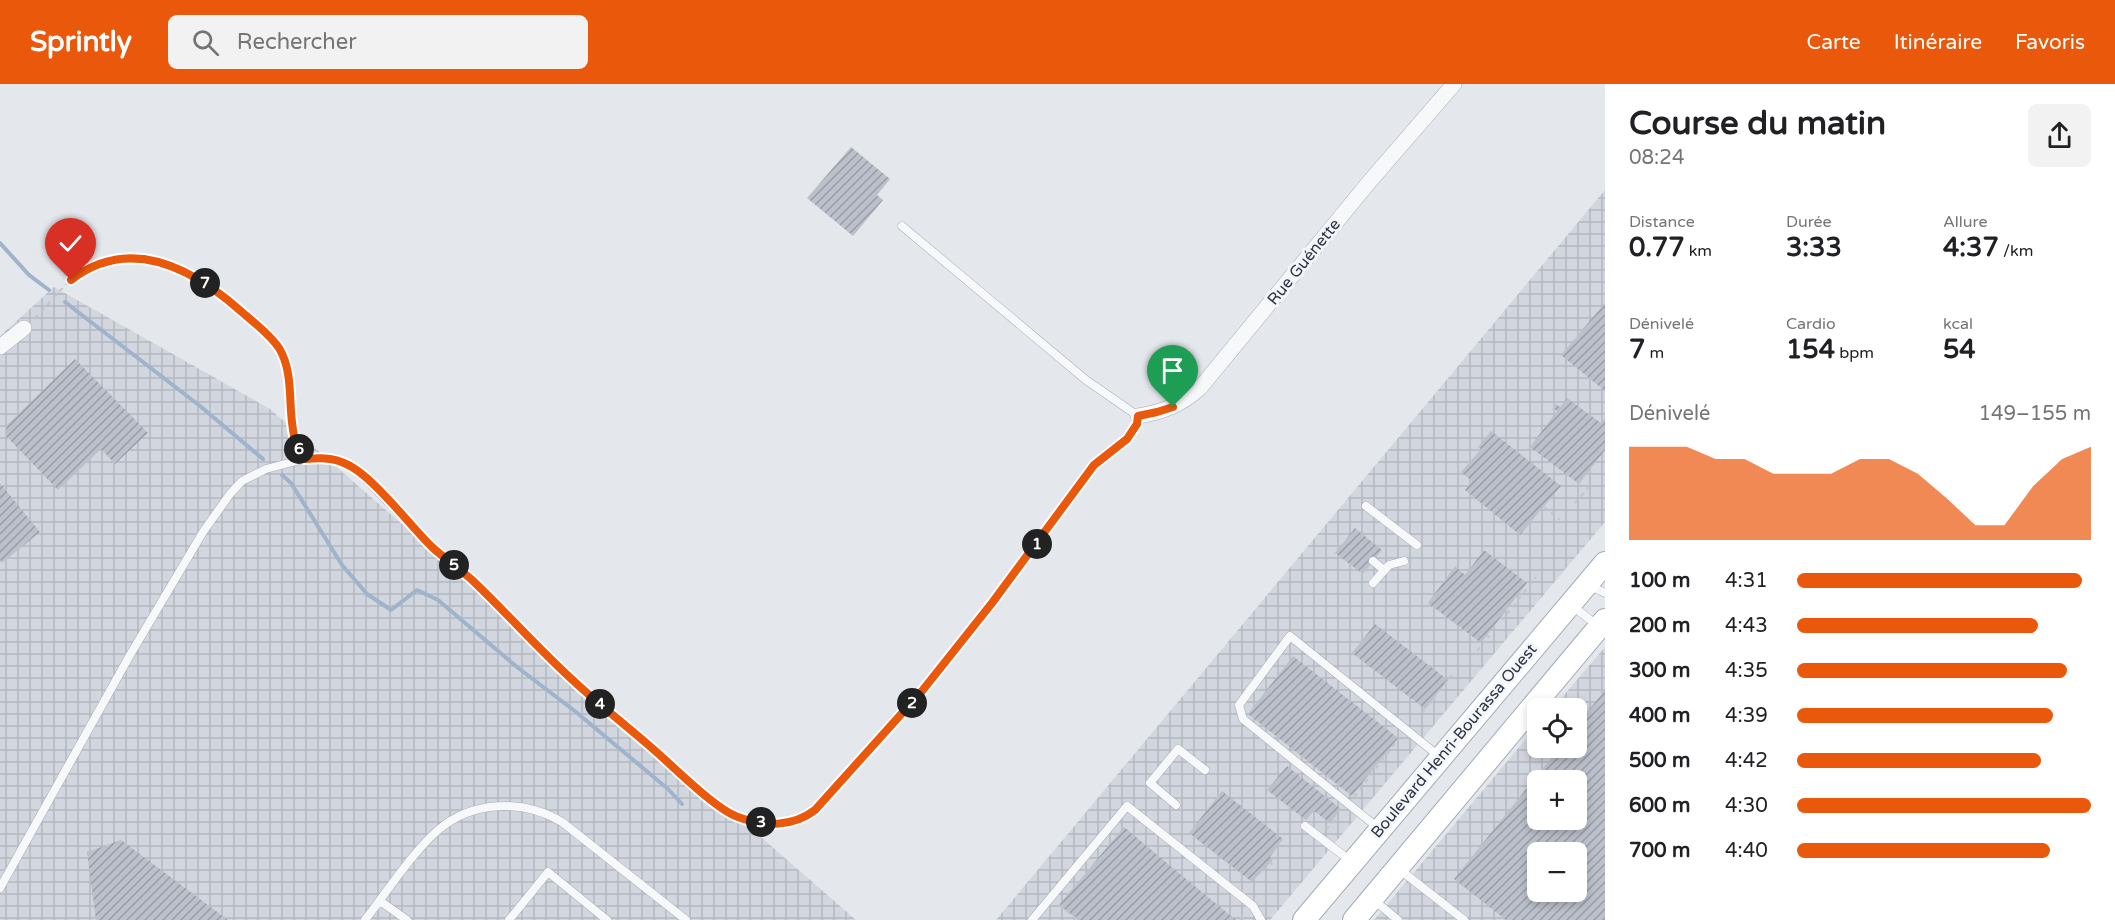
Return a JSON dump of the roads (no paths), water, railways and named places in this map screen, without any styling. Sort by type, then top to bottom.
[{"type":"main road","name":"Boulevard Henri-Bourassa Ouest","points":[[1304,920],[1570,604],[1596,589],[1605,563]]},
{"type":"main road","points":[[1354,920],[1602,624]]},
{"type":"street","name":"Rue Guénette","points":[[1138,416],[1173,407],[1187,400],[1200,388],[1370,181],[1454,84]]},
{"type":"street","points":[[0,347],[24,328]]},
{"type":"lane","points":[[0,888],[130,655],[203,532],[242,481],[266,469],[304,459],[336,460],[363,475],[428,543],[473,581],[577,684],[701,792],[737,817],[780,824],[798,821],[815,810],[922,691],[1012,576],[1094,465],[1127,439],[1137,424],[1138,416],[1086,380],[902,226]]},
{"type":"lane","points":[[1366,506],[1417,545]]},
{"type":"lane","points":[[1373,561],[1384,570]]},
{"type":"lane","points":[[1374,584],[1389,565],[1404,561]]},
{"type":"lane","points":[[1570,604],[1602,624]]},
{"type":"lane","points":[[1381,830],[1243,719],[1239,705],[1290,636],[1441,758]]},
{"type":"lane","points":[[1176,805],[1150,783],[1178,749],[1205,771]]},
{"type":"lane","points":[[365,920],[425,844],[444,825],[476,810],[493,806],[511,806],[537,811],[562,822],[686,920]]},
{"type":"lane","points":[[1032,920],[1127,806],[1253,906],[1261,920]]},
{"type":"lane","points":[[1305,826],[1353,862]]},
{"type":"lane","points":[[1398,868],[1464,920]]},
{"type":"lane","points":[[510,920],[548,872],[607,920]]},
{"type":"lane","points":[[1372,898],[1398,920]]},
{"type":"lane","points":[[380,901],[407,920]]},
{"type":"waterway","points":[[0,243],[29,275],[49,290]]},
{"type":"waterway","points":[[65,302],[200,406],[263,459]]},
{"type":"waterway","points":[[282,475],[291,483],[342,565],[367,594],[391,610],[417,590],[438,600],[517,667],[576,712],[668,789],[682,804]]}]
